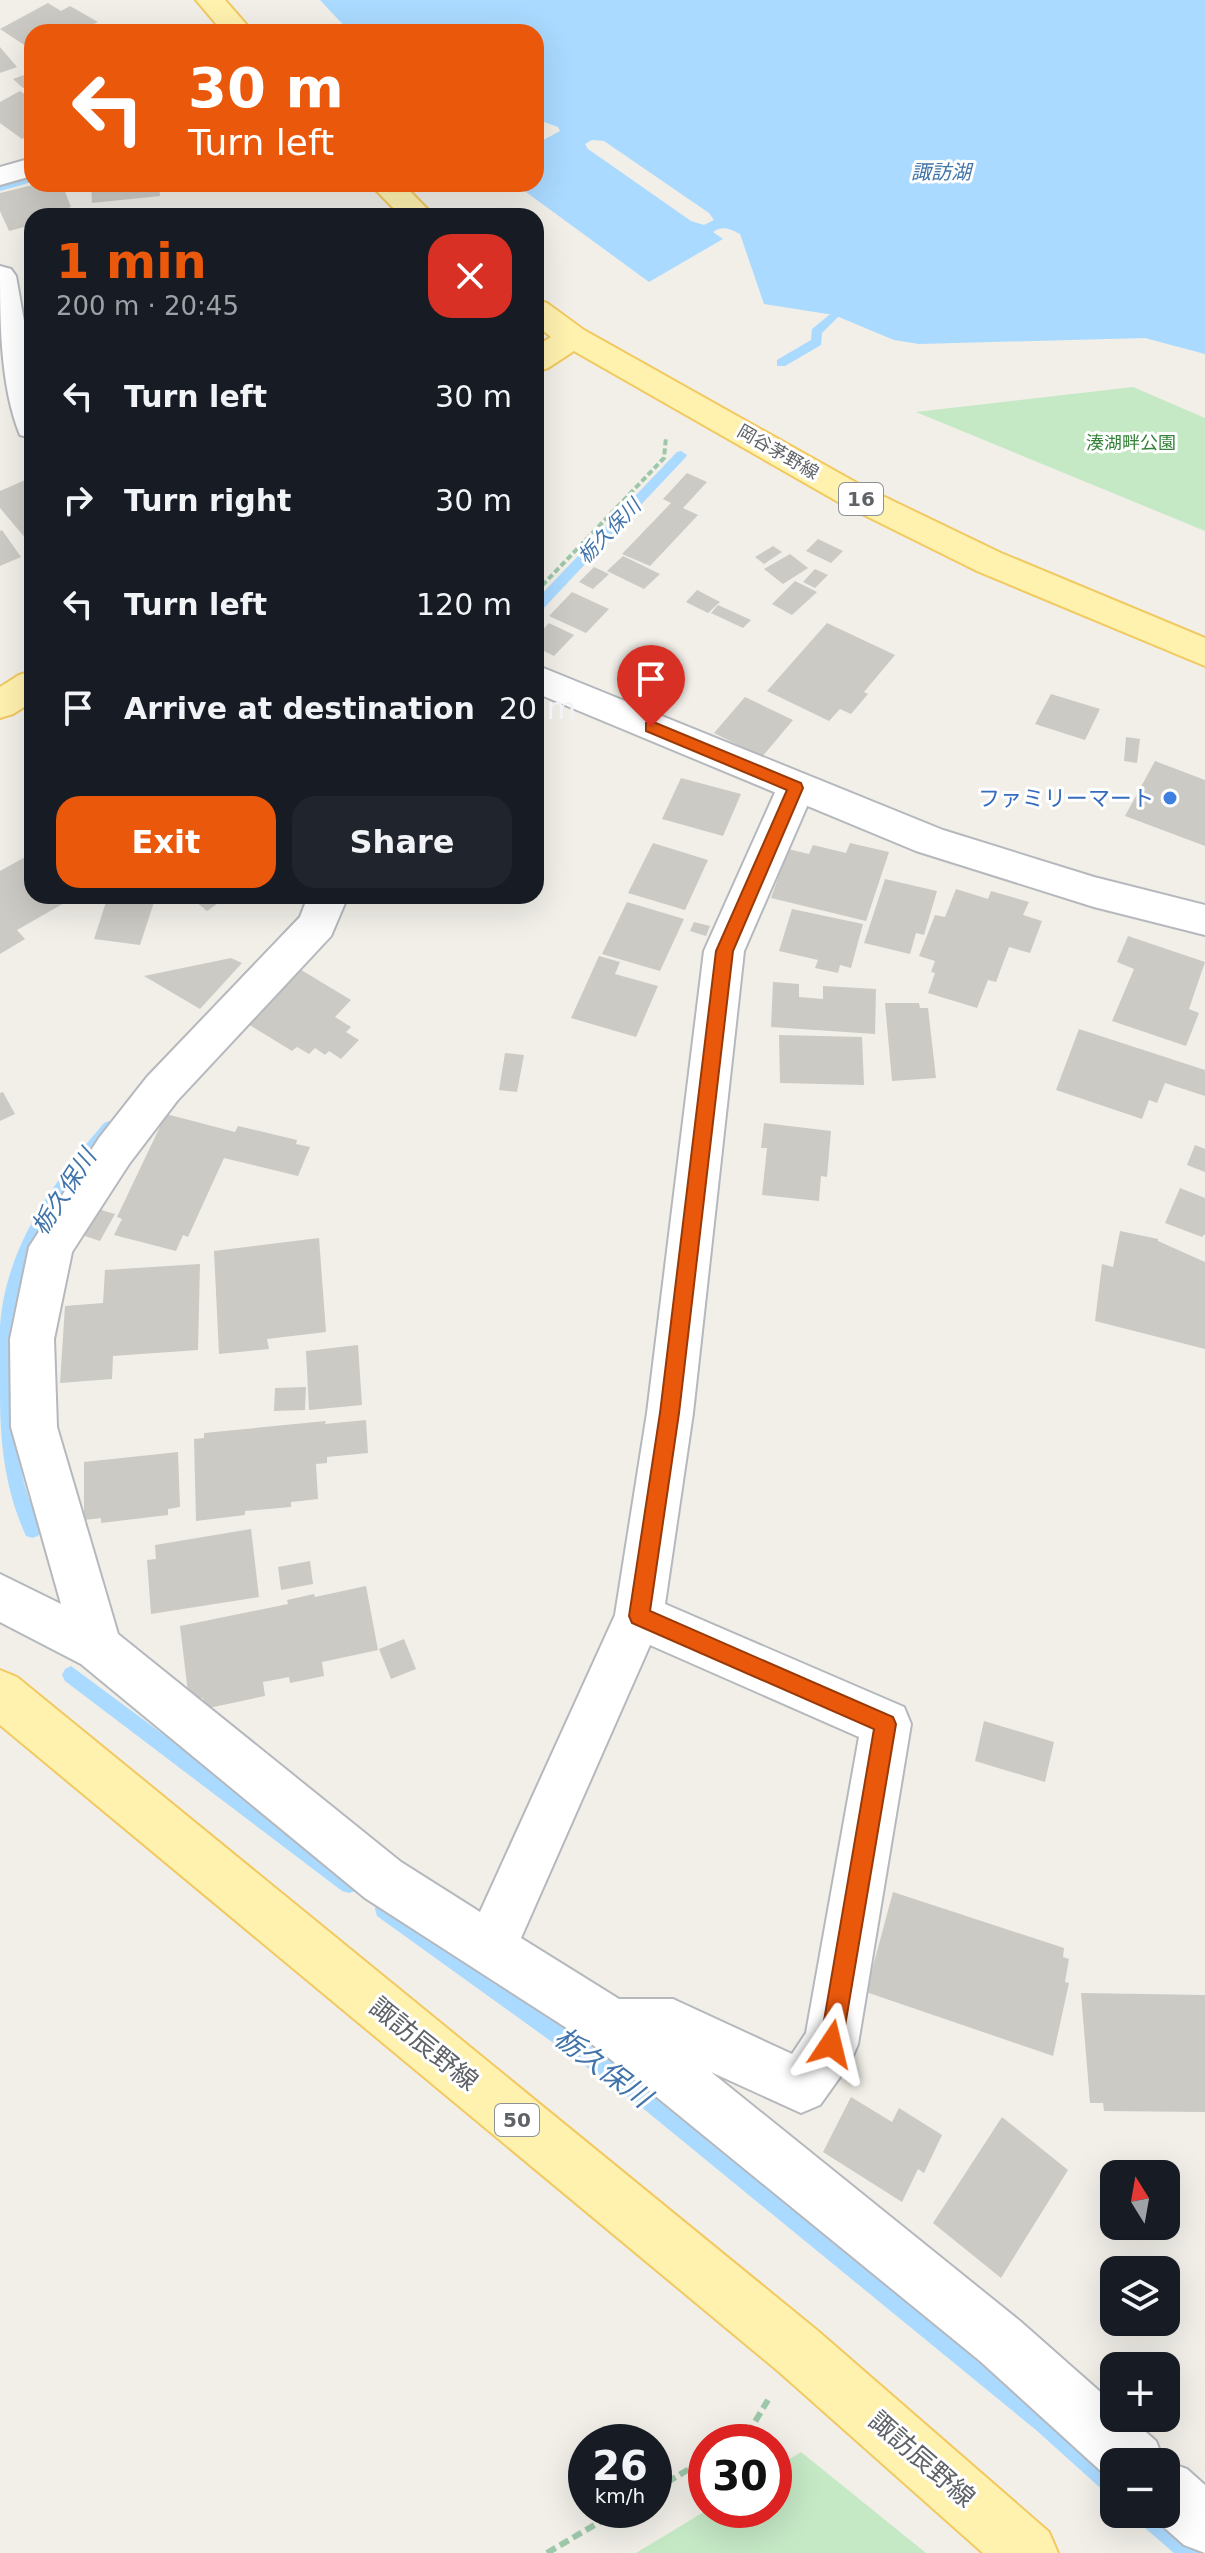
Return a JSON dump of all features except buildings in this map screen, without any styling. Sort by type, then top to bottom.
[{"type":"main road","points":[[210,0],[232,24]]},
{"type":"main road","points":[[394,192],[410,208]]},
{"type":"main road","name":"岡谷茅野線","points":[[544,316],[573,337],[852,495],[989,562],[1205,653]]},
{"type":"main road","points":[[544,356],[573,337]]},
{"type":"main road","points":[[0,705],[24,689]]},
{"type":"main road","name":"諏訪辰野線","points":[[0,1694],[798,2351],[1028,2553]]},
{"type":"street","points":[[0,176],[24,169]]},
{"type":"street","points":[[0,276],[24,408]]},
{"type":"street","points":[[544,681],[930,841],[1094,892],[1205,920]]},
{"type":"street","points":[[490,1948],[639,1616],[670,1413],[724,951],[796,788]]},
{"type":"street","points":[[98,1648],[34,1427],[32,1339],[51,1247],[114,1151],[162,1089],[317,925],[325,904]]},
{"type":"street","points":[[0,1597],[98,1648],[383,1880],[612,2026],[1000,2341],[1119,2448]]},
{"type":"street","points":[[612,2026],[673,2026],[801,2086],[831,2044],[886,1724],[639,1616]]},
{"type":"street","points":[[1180,2502],[1205,2524]]},
{"type":"path","points":[[544,584],[664,458],[667,428],[695,405]]},
{"type":"path","points":[[547,2553],[589,2528]]},
{"type":"green space","name":"湊湖畔公園","points":[[1133,387],[1205,418],[1205,531],[916,412]]},
{"type":"green space","points":[[801,2452],[926,2553],[636,2553],[688,2522],[688,2528],[792,2528],[792,2458]]},
{"type":"water","name":"諏訪湖","points":[[320,0],[1205,0],[1205,354],[1145,338],[919,344],[894,340],[834,315],[764,304],[740,234],[726,228],[713,232],[723,239],[649,282],[526,192],[544,192],[544,140],[560,131],[558,127],[544,122],[544,24],[342,24]]},
{"type":"pier","points":[[592,140],[604,141],[709,213],[714,220],[704,225],[691,221],[588,149],[585,144]]},
{"type":"waterway","points":[[0,188],[24,181]]},
{"type":"waterway","name":"栃久保川","points":[[781,363],[817,342],[816,332],[834,315]]},
{"type":"waterway","name":"栃久保川","points":[[544,600],[681,455]]},
{"type":"waterway","name":"栃久保川","points":[[32,1530],[14,1479],[6,1420],[7,1333],[16,1278],[24,1254],[50,1203],[109,1127]]},
{"type":"waterway","name":"栃久保川","points":[[71,1675],[349,1884]]},
{"type":"waterway","name":"栃久保川","points":[[384,1909],[641,2094],[1100,2473]]},
{"type":"waterway","name":"栃久保川","points":[[1162,2528],[1190,2553]]},
{"type":"place","name":"ファミリーマート","points":[[1170,798]]},
{"type":"route","points":[[651,727],[796,788],[724,951],[670,1413],[639,1616],[886,1724],[831,2044]]}]
